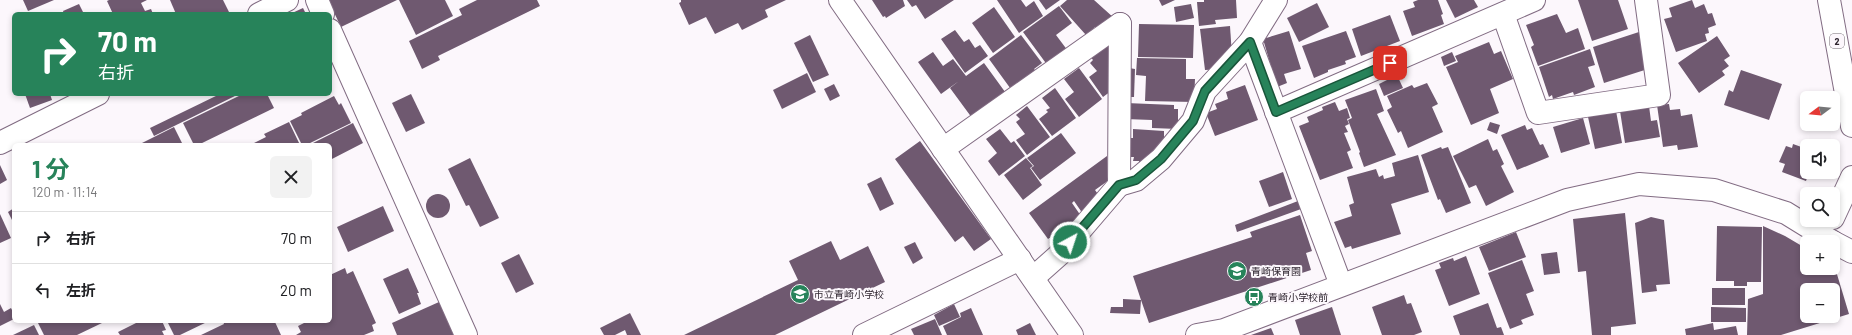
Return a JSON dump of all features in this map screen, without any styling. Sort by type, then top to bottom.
[{"type":"main road","points":[[263,12],[287,0]]},
{"type":"main road","points":[[317,0],[322,12]]},
{"type":"main road","points":[[840,0],[1072,335]]},
{"type":"main road","points":[[1276,112],[1534,0]]},
{"type":"main road","points":[[1503,14],[1538,113],[1659,95],[1646,0]]},
{"type":"main road","name":"2","points":[[1829,0],[1852,126]]},
{"type":"main road","points":[[1033,278],[1060,254],[1119,185],[1136,180],[1161,159],[1193,121],[1205,91],[1250,42],[1265,5]]},
{"type":"main road","points":[[943,149],[1120,24],[1119,185]]},
{"type":"main road","points":[[332,34],[466,335]]},
{"type":"main road","points":[[1250,42],[1341,285]]},
{"type":"main road","points":[[0,142],[94,96]]},
{"type":"main road","points":[[1831,232],[1852,177]]},
{"type":"main road","points":[[1197,335],[1224,330],[1566,200],[1639,184],[1714,190],[1786,212],[1831,232],[1852,252]]},
{"type":"main road","points":[[864,335],[1020,259]]},
{"type":"building","points":[[23,0],[54,0],[28,11]]},
{"type":"building","points":[[147,0],[141,3],[145,11],[151,9],[152,12],[112,12],[107,1]]},
{"type":"building","points":[[170,0],[223,0],[229,12],[175,12]]},
{"type":"building","points":[[328,0],[397,0],[341,27]]},
{"type":"building","points":[[399,0],[445,0],[453,16],[416,35]]},
{"type":"building","points":[[477,0],[537,0],[540,6],[438,56],[440,60],[422,69],[409,41],[462,15],[459,9]]},
{"type":"building","points":[[681,0],[786,0],[765,10],[768,17],[742,30],[738,23],[715,34],[706,17],[689,25],[679,3]]},
{"type":"building","points":[[872,0],[903,0],[905,6],[886,18],[885,16],[883,17]]},
{"type":"building","points":[[907,0],[954,0],[925,19],[916,5],[912,7]]},
{"type":"building","points":[[997,0],[1021,0],[1026,7],[1034,1],[1043,16],[1019,33]]},
{"type":"building","points":[[1039,0],[1060,0],[1046,10]]},
{"type":"building","points":[[1067,0],[1094,0],[1114,18],[1099,32],[1095,27],[1086,35],[1060,6]]},
{"type":"building","points":[[1159,0],[1175,0],[1162,6]]},
{"type":"building","points":[[1204,0],[1236,0],[1237,18],[1215,20],[1216,24],[1199,26],[1197,2],[1204,2]]},
{"type":"building","points":[[1418,0],[1438,0],[1443,14],[1441,15],[1444,24],[1412,36],[1403,11],[1415,7],[1413,2]]},
{"type":"building","points":[[1446,0],[1474,0],[1478,7],[1455,18]]},
{"type":"building","points":[[1578,0],[1618,0],[1628,29],[1592,41]]},
{"type":"building","points":[[1692,0],[1695,8],[1704,4],[1708,14],[1712,13],[1716,25],[1708,28],[1709,33],[1705,34],[1707,41],[1676,52],[1664,19],[1672,17],[1669,8]]},
{"type":"building","points":[[1317,3],[1329,27],[1299,42],[1287,18]]},
{"type":"building","points":[[79,4],[83,12],[63,12]]},
{"type":"building","points":[[1191,4],[1194,18],[1176,22],[1174,7]]},
{"type":"building","points":[[1059,6],[1072,23],[1056,35],[1068,51],[1048,66],[1023,32]]},
{"type":"building","points":[[994,7],[1015,37],[993,53],[972,23]]},
{"type":"building","points":[[303,8],[305,12],[294,12]]},
{"type":"building","points":[[1557,14],[1566,33],[1578,28],[1585,49],[1538,66],[1531,47],[1534,45],[1526,25]]},
{"type":"building","points":[[1390,15],[1400,41],[1361,56],[1352,29]]},
{"type":"building","points":[[1139,24],[1194,25],[1193,58],[1138,57]]},
{"type":"building","points":[[1230,26],[1232,56],[1223,69],[1205,70],[1200,29]]},
{"type":"building","points":[[955,30],[964,42],[969,39],[975,48],[980,45],[988,56],[965,73],[941,39]]},
{"type":"building","points":[[1289,31],[1301,69],[1284,74],[1287,83],[1277,87],[1263,39]]},
{"type":"building","points":[[1346,31],[1356,57],[1345,61],[1346,64],[1328,70],[1328,72],[1314,78],[1302,46]]},
{"type":"building","points":[[1642,31],[1651,68],[1604,83],[1593,47]]},
{"type":"building","points":[[810,35],[829,75],[813,82],[794,43]]},
{"type":"building","points":[[1021,35],[1042,63],[1034,69],[1038,73],[1013,92],[989,59]]},
{"type":"building","points":[[1717,36],[1730,56],[1724,60],[1729,66],[1722,71],[1725,75],[1699,93],[1678,63]]},
{"type":"building","points":[[1106,42],[1118,57],[1115,88],[1103,97],[1089,77],[1097,71],[1090,63],[1093,60],[1089,55]]},
{"type":"building","points":[[1489,42],[1494,54],[1501,51],[1513,79],[1490,89],[1499,113],[1471,125],[1446,67],[1458,62],[1455,56]]},
{"type":"building","points":[[1590,49],[1595,65],[1588,67],[1595,87],[1574,95],[1573,92],[1553,99],[1552,95],[1549,97],[1539,67]]},
{"type":"building","points":[[933,52],[943,66],[953,59],[966,76],[984,63],[1008,96],[975,122],[950,88],[959,81],[941,94],[918,62]]},
{"type":"building","points":[[1452,52],[1456,61],[1444,66],[1441,57]]},
{"type":"building","points":[[1137,58],[1186,59],[1186,79],[1195,79],[1194,102],[1145,101],[1146,76],[1136,75]]},
{"type":"building","points":[[1079,68],[1102,99],[1079,117],[1065,99],[1074,92],[1064,79]]},
{"type":"building","points":[[1129,68],[1135,69],[1134,97],[1128,97]]},
{"type":"building","points":[[1741,70],[1782,84],[1769,120],[1724,105],[1729,90],[1733,92]]},
{"type":"building","points":[[807,73],[816,92],[782,109],[773,90]]},
{"type":"building","points":[[1397,75],[1403,88],[1384,96],[1379,84]]},
{"type":"building","points":[[1427,83],[1438,104],[1432,107],[1443,132],[1408,148],[1401,131],[1398,133],[1387,110],[1392,107],[1387,96],[1412,85],[1414,88]]},
{"type":"building","points":[[834,84],[840,96],[830,101],[824,89]]},
{"type":"building","points":[[1245,85],[1258,120],[1215,136],[1206,113],[1217,109],[1215,104],[1228,99],[1226,92]]},
{"type":"building","points":[[1055,88],[1076,118],[1052,136],[1039,119],[1048,112],[1046,110],[1050,108],[1042,98]]},
{"type":"building","points":[[1376,89],[1384,111],[1377,114],[1396,155],[1364,167],[1348,120],[1352,118],[1345,100]]},
{"type":"building","points":[[411,94],[425,123],[406,132],[392,103]]},
{"type":"building","points":[[26,96],[51,96],[52,100],[30,108]]},
{"type":"building","points":[[216,96],[235,96],[154,136],[150,128]]},
{"type":"building","points":[[239,96],[268,96],[274,108],[202,143],[193,143],[183,123]]},
{"type":"building","points":[[334,96],[339,105],[341,103],[351,123],[310,143],[301,143],[290,121],[302,115],[301,113]]},
{"type":"building","points":[[1335,102],[1339,111],[1347,108],[1350,118],[1347,119],[1349,124],[1345,126],[1348,132],[1344,133],[1351,150],[1347,152],[1353,168],[1320,180],[1299,126],[1309,122],[1307,117],[1323,110],[1322,107]]},
{"type":"building","points":[[1126,103],[1174,105],[1174,109],[1178,109],[1178,129],[1152,128],[1152,120],[1125,119]]},
{"type":"building","points":[[1669,104],[1670,110],[1680,109],[1681,116],[1692,114],[1698,147],[1678,150],[1677,145],[1663,147],[1657,105]]},
{"type":"building","points":[[1027,106],[1050,137],[1027,155],[1016,140],[1025,134],[1016,122],[1020,119],[1016,115]]},
{"type":"building","points":[[1649,106],[1651,121],[1657,120],[1660,137],[1625,143],[1620,111]]},
{"type":"building","points":[[1616,111],[1622,143],[1595,149],[1588,117]]},
{"type":"building","points":[[1583,118],[1590,144],[1561,153],[1553,127]]},
{"type":"building","points":[[289,122],[299,143],[254,143],[266,137],[264,134]]},
{"type":"building","points":[[1490,122],[1500,125],[1497,134],[1487,130]]},
{"type":"building","points":[[353,123],[363,143],[332,159],[332,143],[313,143]]},
{"type":"building","points":[[1525,125],[1527,130],[1532,128],[1540,145],[1543,144],[1549,157],[1517,170],[1501,135]]},
{"type":"building","points":[[174,127],[182,143],[142,143]]},
{"type":"building","points":[[1000,129],[1011,143],[1014,141],[1025,156],[999,176],[988,161],[997,153],[986,139]]},
{"type":"building","points":[[1133,129],[1164,131],[1164,147],[1139,164],[1139,161],[1133,161],[1134,157],[1126,157],[1127,138],[1133,138]]},
{"type":"building","points":[[1061,133],[1076,153],[1040,180],[1031,168],[1034,166],[1027,158]]},
{"type":"building","points":[[1488,139],[1493,151],[1497,149],[1504,164],[1501,166],[1514,192],[1486,206],[1476,185],[1469,188],[1453,156]]},
{"type":"building","points":[[920,141],[991,239],[974,251],[963,236],[955,242],[895,159]]},
{"type":"building","points":[[1793,144],[1800,146],[1800,179],[1782,172],[1785,164],[1779,162],[1786,146],[1792,148]]},
{"type":"building","points":[[1441,147],[1442,149],[1448,147],[1471,203],[1446,213],[1440,199],[1438,200],[1421,155]]},
{"type":"building","points":[[1418,155],[1429,192],[1391,204],[1401,234],[1352,249],[1351,246],[1345,248],[1334,222],[1352,216],[1349,205],[1354,203],[1347,177],[1376,169],[1379,177],[1383,175],[1384,179],[1395,176],[1392,163]]},
{"type":"building","points":[[1107,156],[1107,177],[1109,180],[1095,190],[1100,197],[1083,214],[1074,201],[1072,203],[1081,216],[1048,239],[1029,213]]},
{"type":"building","points":[[470,158],[499,218],[480,227],[469,205],[466,206],[448,169]]},
{"type":"building","points":[[1026,158],[1033,166],[1030,168],[1042,185],[1023,200],[1004,175]]},
{"type":"building","points":[[0,165],[7,180],[0,184]]},
{"type":"building","points":[[1283,172],[1292,199],[1269,207],[1259,181]]},
{"type":"building","points":[[881,177],[894,204],[880,211],[867,184]]},
{"type":"building","points":[[438,194],[446,198],[450,206],[446,214],[438,218],[430,214],[426,206],[430,198]]},
{"type":"building","points":[[1298,201],[1301,209],[1237,232],[1235,225]]},
{"type":"building","points":[[383,206],[394,231],[348,252],[337,227]]},
{"type":"building","points":[[12,209],[12,220],[8,212]]},
{"type":"building","points":[[1625,213],[1636,324],[1611,327],[1611,335],[1592,335],[1586,271],[1578,272],[1573,219]]},
{"type":"building","points":[[0,214],[11,238],[0,243]]},
{"type":"building","points":[[1300,215],[1312,251],[1306,253],[1311,270],[1149,323],[1133,276],[1252,237],[1250,232]]},
{"type":"building","points":[[1651,217],[1664,220],[1670,284],[1656,285],[1657,291],[1642,293],[1635,223]]},
{"type":"building","points":[[1717,226],[1762,227],[1761,282],[1747,282],[1747,286],[1734,286],[1734,281],[1716,281]]},
{"type":"building","points":[[1763,226],[1800,245],[1800,275],[1837,275],[1840,283],[1800,283],[1800,323],[1820,323],[1781,335],[1747,335],[1748,299],[1763,294]]},
{"type":"building","points":[[1516,232],[1526,257],[1489,271],[1479,247]]},
{"type":"building","name":"市立青崎小学校","points":[[831,241],[840,260],[868,246],[885,282],[775,335],[684,335],[798,280],[789,261]]},
{"type":"building","points":[[915,242],[923,258],[913,264],[904,247]]},
{"type":"building","points":[[1557,252],[1560,273],[1544,275],[1541,254]]},
{"type":"building","points":[[519,254],[534,284],[516,293],[501,263]]},
{"type":"building","points":[[1466,256],[1480,294],[1449,306],[1435,270],[1441,268],[1439,263],[1453,258],[1454,261]]},
{"type":"building","points":[[1522,260],[1534,291],[1526,294],[1534,315],[1521,320],[1523,324],[1510,329],[1488,273]]},
{"type":"building","points":[[345,268],[347,274],[353,271],[376,323],[372,325],[374,331],[364,335],[296,335],[301,332],[298,326],[304,323],[332,323],[332,274]]},
{"type":"building","points":[[408,268],[419,293],[417,293],[421,304],[399,314],[383,279]]},
{"type":"building","points":[[1840,284],[1849,314],[1840,317]]},
{"type":"building","points":[[1712,288],[1745,288],[1745,305],[1712,305]]},
{"type":"building","points":[[1404,295],[1407,304],[1411,303],[1422,332],[1414,335],[1382,335],[1372,307]]},
{"type":"building","points":[[1123,299],[1141,300],[1140,314],[1110,313],[1111,307],[1123,307]]},
{"type":"building","points":[[439,302],[454,335],[397,335],[392,323]]},
{"type":"building","points":[[1488,303],[1497,328],[1501,327],[1504,335],[1460,335],[1453,316]]},
{"type":"building","points":[[0,304],[4,312],[11,308],[12,320],[0,326]]},
{"type":"building","points":[[954,304],[960,317],[939,326],[934,315]]},
{"type":"building","points":[[1332,307],[1341,335],[1300,335],[1295,320]]},
{"type":"building","points":[[1711,307],[1746,308],[1746,322],[1711,322]]},
{"type":"building","points":[[971,308],[983,335],[947,335],[943,326],[961,317],[960,313]]},
{"type":"building","points":[[630,313],[641,335],[627,335],[625,330],[615,335],[604,335],[600,328]]},
{"type":"building","points":[[935,319],[942,335],[914,335],[911,329]]},
{"type":"building","points":[[38,323],[102,323],[77,335],[44,335]]},
{"type":"building","points":[[136,323],[163,323],[166,330],[162,331],[164,335],[120,335],[118,332]]},
{"type":"building","points":[[168,323],[205,323],[180,335],[174,335]]},
{"type":"building","points":[[275,323],[281,335],[201,335],[224,324]]},
{"type":"building","points":[[1030,323],[1036,335],[1018,335],[1016,330]]},
{"type":"building","points":[[1713,323],[1714,330],[1736,326],[1738,335],[1686,335],[1685,329]]},
{"type":"building","points":[[34,325],[39,335],[13,335]]},
{"type":"building","points":[[1271,328],[1274,335],[1251,335]]},
{"type":"place","name":"青崎保育園","points":[[1237,271]]},
{"type":"place","name":"市立青崎小学校","points":[[800,294]]},
{"type":"place","name":"青崎小学校前","points":[[1254,297]]},
{"type":"route","points":[[1070,242],[1119,185],[1136,180],[1161,159],[1193,121],[1205,91],[1250,42],[1276,112],[1390,63]]}]
